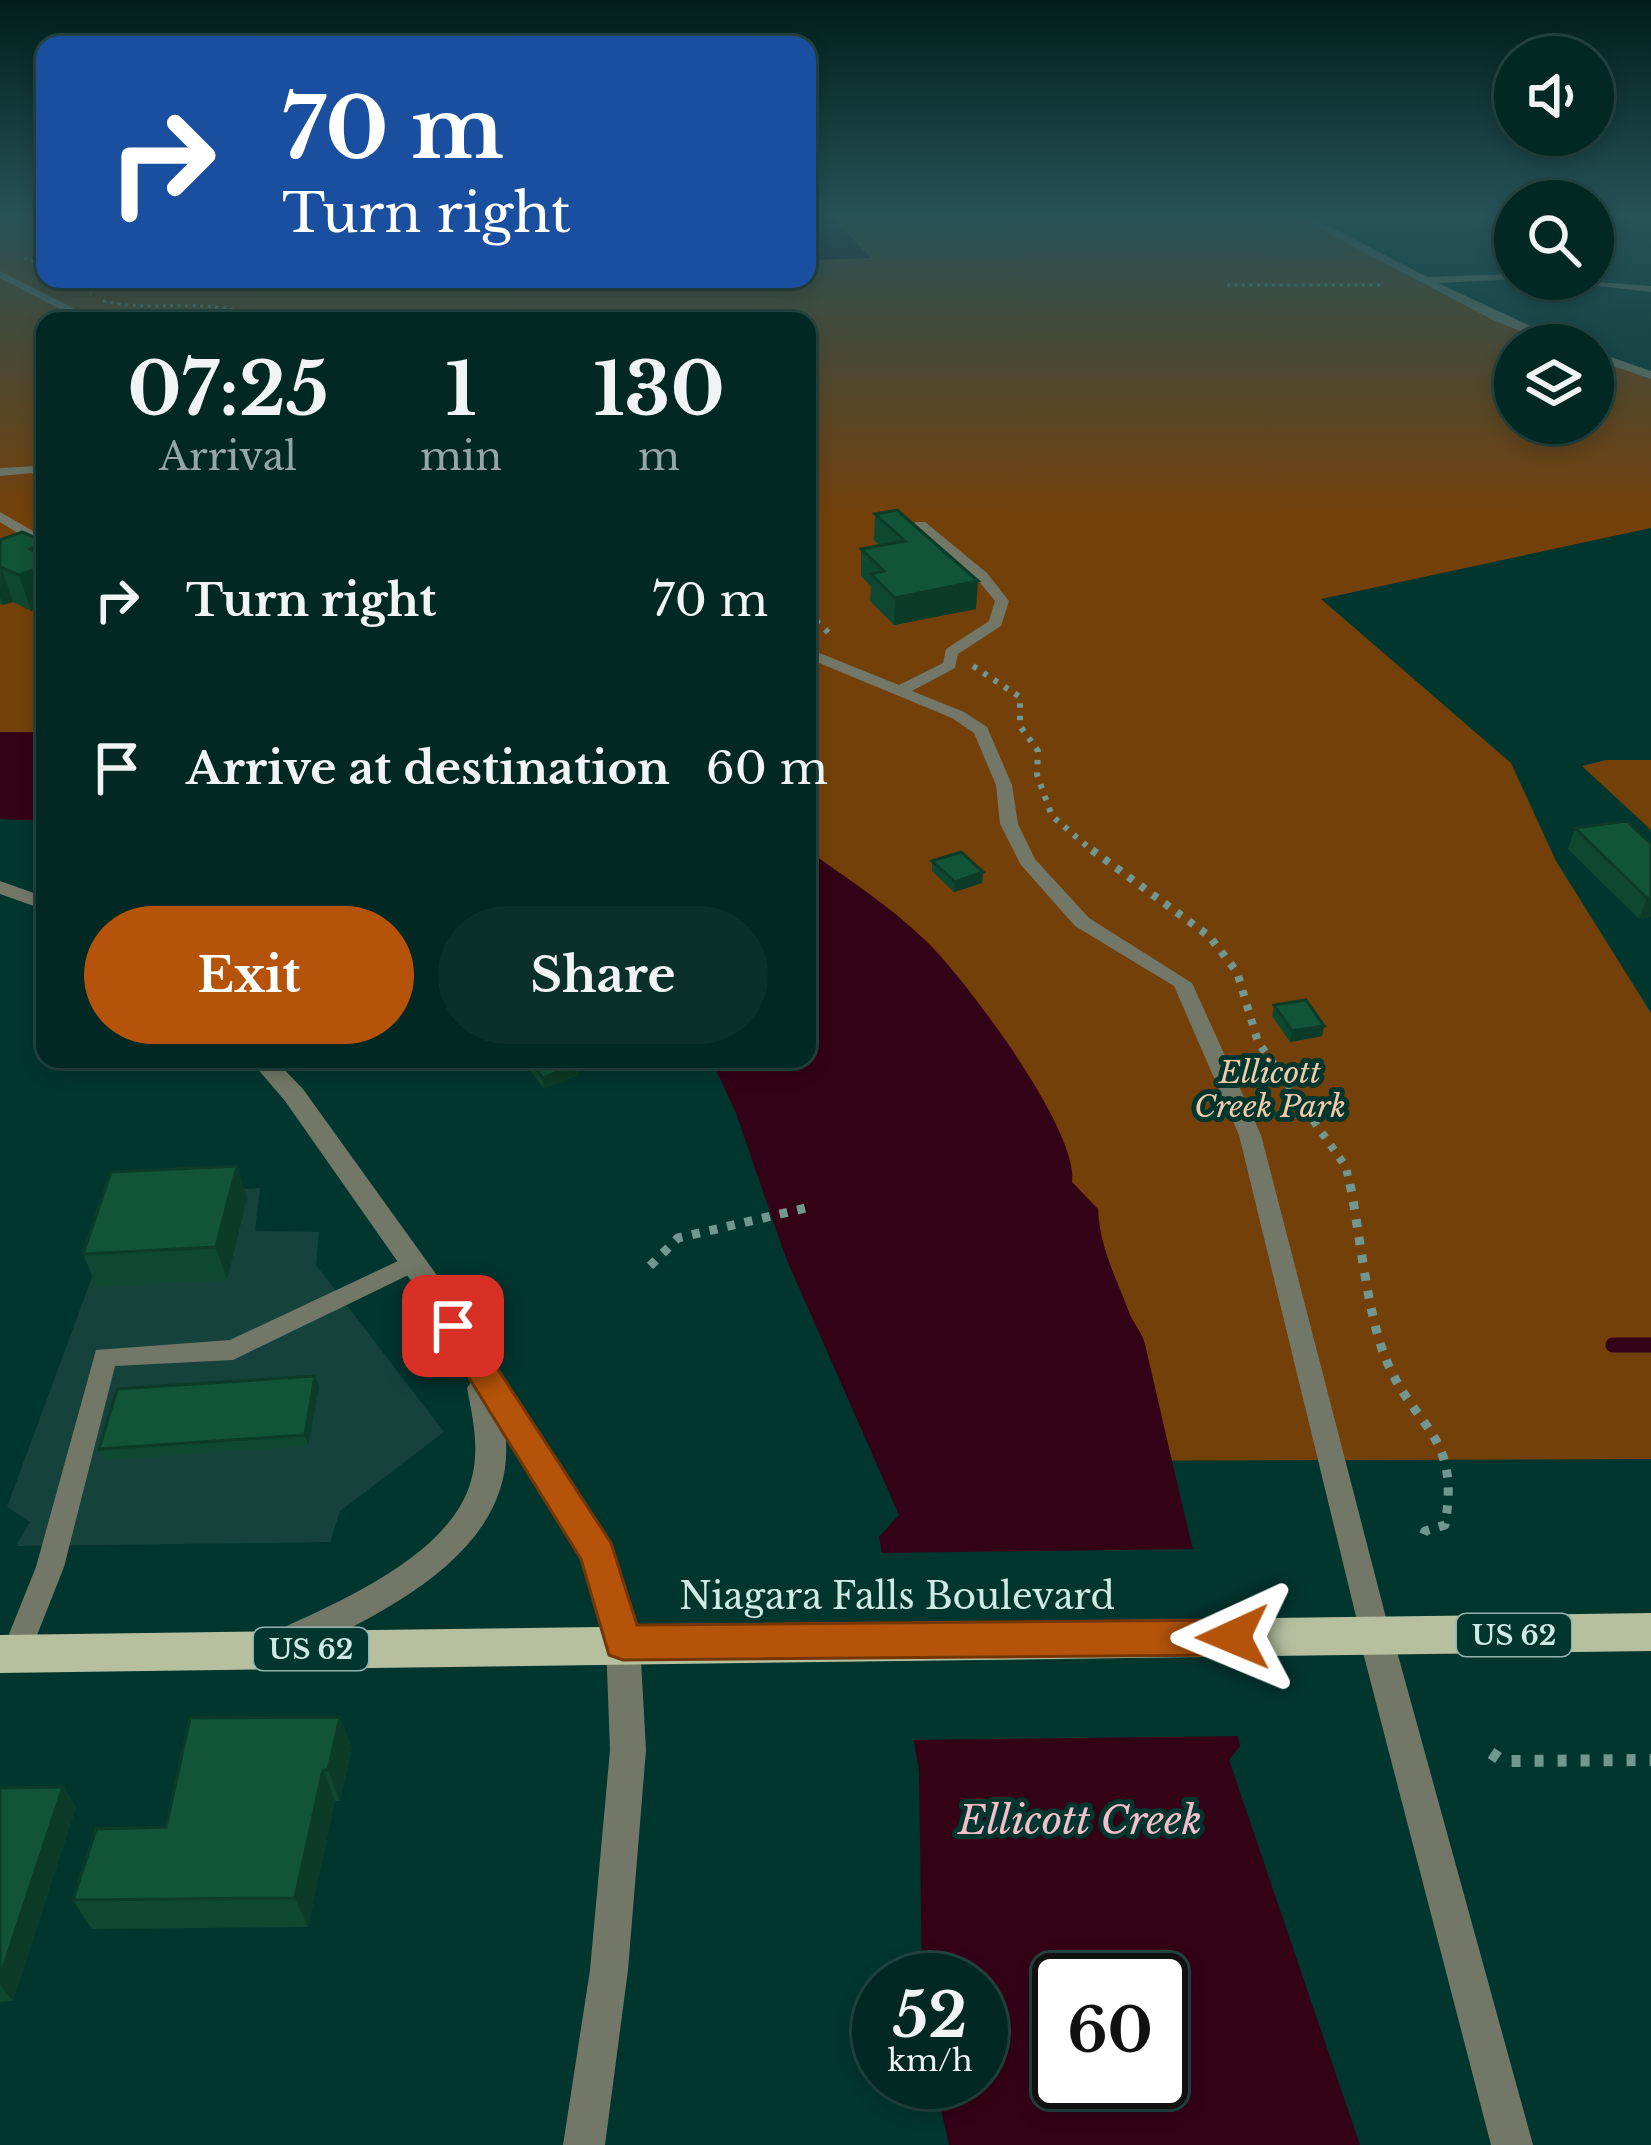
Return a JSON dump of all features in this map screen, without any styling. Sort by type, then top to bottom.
[{"type":"main road","name":"Niagara Falls Boulevard","points":[[8,1654],[1651,1632]]},
{"type":"street","points":[[1614,362],[1651,375]]},
{"type":"street","points":[[0,887],[36,901]]},
{"type":"street","points":[[269,1068],[294,1095],[413,1263],[598,1554],[623,1643],[626,1773],[609,1970],[584,2145]]},
{"type":"street","points":[[271,1650],[362,1607],[463,1532],[481,1502],[493,1451],[490,1413],[474,1364]]},
{"type":"street","points":[[1376,1637],[1512,2145]]},
{"type":"lane","points":[[0,472],[36,471]]},
{"type":"lane","points":[[0,516],[36,531]]},
{"type":"lane","points":[[898,691],[950,665],[951,652],[996,623],[1002,601],[920,526]]},
{"type":"lane","points":[[13,555],[36,534]]},
{"type":"lane","points":[[816,657],[981,730],[1004,785],[1009,824],[1027,861],[1082,922],[1182,982],[1250,1135],[1376,1637]]},
{"type":"lane","points":[[8,1654],[50,1567],[105,1357],[233,1350],[413,1263]]},
{"type":"path","points":[[650,1266],[678,1238],[810,1207]]},
{"type":"path","points":[[1491,1753],[1503,1761],[1651,1760]]},
{"type":"shaded area","points":[[260,1188],[255,1231],[319,1232],[316,1265],[444,1432],[340,1511],[330,1542],[16,1546],[30,1522],[7,1507],[121,1199]]},
{"type":"green space","name":"Ellicott Creek Park","points":[[0,314],[36,314],[36,749],[0,749]]},
{"type":"green space","name":"Ellicott Creek Park","points":[[816,314],[1501,314],[1522,324],[1494,324],[1494,444],[1614,444],[1614,362],[1651,375],[1651,528],[1321,599],[1511,763],[1556,861],[1651,1013],[1651,1459],[988,1461],[816,920]]},
{"type":"green space","points":[[1606,760],[1651,760],[1651,830],[1582,766]]},
{"type":"water","points":[[0,744],[36,752],[36,821],[0,819]]},
{"type":"water","name":"Ellicott Creek","points":[[816,856],[912,928],[966,987],[1040,1094],[1070,1159],[1072,1182],[1098,1209],[1109,1261],[1145,1344],[1240,1746],[1229,1760],[1360,2145],[949,2145],[941,2109],[1008,2109],[1008,1953],[922,1953],[919,1771],[879,1537],[899,1515],[786,1258],[736,1113],[715,1068],[816,1068]]},
{"type":"pier","points":[[1197,1549],[1244,1736],[907,1740],[875,1553]]},
{"type":"building","points":[[897,510],[978,581],[895,598],[871,574],[884,571],[861,549],[905,541],[875,514]]},
{"type":"building","points":[[22,532],[36,538],[36,546],[30,549],[36,552],[36,569],[19,575],[0,567],[0,540]]},
{"type":"building","points":[[1627,821],[1651,844],[1651,898],[1575,828]]},
{"type":"building","points":[[961,852],[983,872],[955,882],[932,861]]},
{"type":"building","points":[[1306,1000],[1324,1026],[1292,1031],[1274,1005]]},
{"type":"building","points":[[535,1068],[567,1068],[543,1078]]},
{"type":"building","points":[[237,1166],[216,1247],[83,1254],[111,1172]]},
{"type":"building","points":[[315,1376],[305,1435],[99,1449],[117,1389]]},
{"type":"building","points":[[340,1717],[328,1770],[323,1770],[295,1898],[73,1900],[96,1829],[166,1827],[190,1718]]},
{"type":"building","points":[[63,1787],[0,1977],[0,1788]]},
{"type":"waterway","name":"Ellicott Creek","points":[[0,749],[36,749]]},
{"type":"waterway","points":[[1613,1345],[1651,1345]]},
{"type":"route","points":[[453,1326],[598,1554],[623,1643],[1233,1637]]}]
